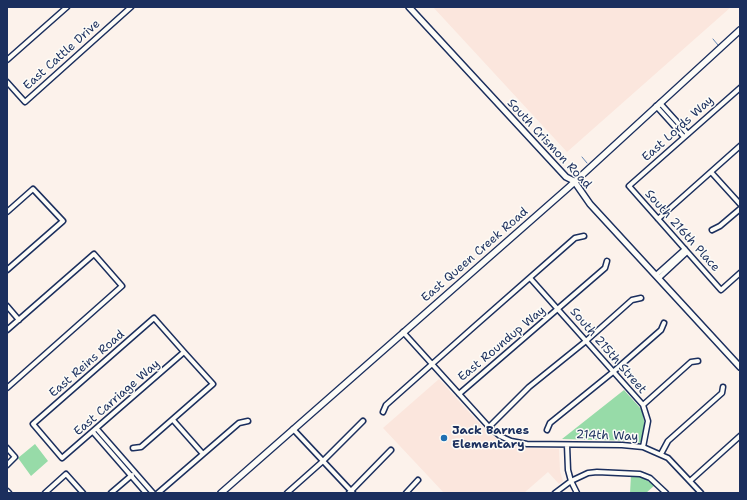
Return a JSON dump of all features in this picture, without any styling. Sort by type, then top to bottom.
[{"type":"main road","name":"East Queen Creek Road","points":[[221,493],[574,181],[740,30]]},
{"type":"street","points":[[7,60],[67,7]]},
{"type":"street","name":"East Cattle Drive","points":[[7,82],[25,102],[131,7]]},
{"type":"street","name":"South Crismon Road","points":[[409,7],[566,177],[574,181],[590,204],[739,365]]},
{"type":"street","name":"East Lords Way","points":[[629,186],[740,88]]},
{"type":"street","points":[[658,104],[686,136]]},
{"type":"street","points":[[658,219],[740,146]]},
{"type":"street","points":[[711,172],[740,204]]},
{"type":"street","name":"South 216th Place","points":[[629,186],[721,290],[740,273]]},
{"type":"street","points":[[7,212],[33,189],[63,221],[7,270]]},
{"type":"street","points":[[712,230],[720,226],[740,209]]},
{"type":"street","points":[[383,412],[386,405],[575,238],[584,236]]},
{"type":"street","points":[[657,277],[686,251]]},
{"type":"street","points":[[7,330],[94,254],[122,286],[7,388]]},
{"type":"street","name":"East Roundup Way","points":[[459,394],[605,268],[607,261]]},
{"type":"street","name":"South 215th Street","points":[[530,278],[643,405],[648,421],[643,447]]},
{"type":"street","points":[[489,427],[529,387],[586,341],[632,300],[641,298]]},
{"type":"street","points":[[7,306],[19,320]]},
{"type":"street","name":"East Reins Road","points":[[62,458],[33,424],[154,318],[184,352]]},
{"type":"street","points":[[547,430],[550,423],[662,330],[664,322]]},
{"type":"street","name":"214th Way","points":[[403,332],[489,427],[500,436],[511,441],[527,444],[643,447],[661,454],[675,464],[701,493]]},
{"type":"street","points":[[133,448],[141,447],[213,384],[184,352]]},
{"type":"street","name":"East Carriage Way","points":[[62,458],[184,352]]},
{"type":"street","points":[[643,405],[691,362],[698,361]]},
{"type":"street","points":[[661,454],[668,441],[722,393],[723,387]]},
{"type":"street","points":[[173,420],[203,454]]},
{"type":"street","points":[[158,493],[239,423],[248,421]]},
{"type":"street","points":[[287,493],[323,461],[363,421]]},
{"type":"street","points":[[97,429],[153,493]]},
{"type":"street","points":[[293,429],[351,492],[391,450]]},
{"type":"street","points":[[93,432],[146,493]]},
{"type":"street","points":[[690,481],[740,436]]},
{"type":"street","points":[[567,444],[568,470],[577,493]]},
{"type":"street","points":[[7,448],[15,457],[7,465]]},
{"type":"street","points":[[111,493],[135,472]]},
{"type":"street","points":[[555,493],[571,480],[588,473],[597,472],[632,472],[650,478],[666,493]]},
{"type":"street","points":[[45,493],[66,474],[84,493]]},
{"type":"street","points":[[406,493],[418,480]]},
{"type":"shaded area","points":[[433,7],[731,7],[567,152]]},
{"type":"shaded area","name":"Jack Barnes Elementary","points":[[439,379],[487,432],[504,443],[525,448],[559,449],[560,471],[563,481],[559,484],[548,472],[524,493],[444,493],[383,428]]},
{"type":"green space","points":[[624,390],[642,410],[645,426],[642,441],[639,443],[634,441],[562,439]]},
{"type":"green space","points":[[35,444],[48,461],[31,476],[18,458]]},
{"type":"green space","points":[[631,475],[641,477],[655,485],[646,493],[630,493]]},
{"type":"waterway","points":[[713,39],[718,45]]},
{"type":"waterway","points":[[582,157],[587,163]]},
{"type":"place","name":"Jack Barnes Elementary","points":[[444,438]]}]
